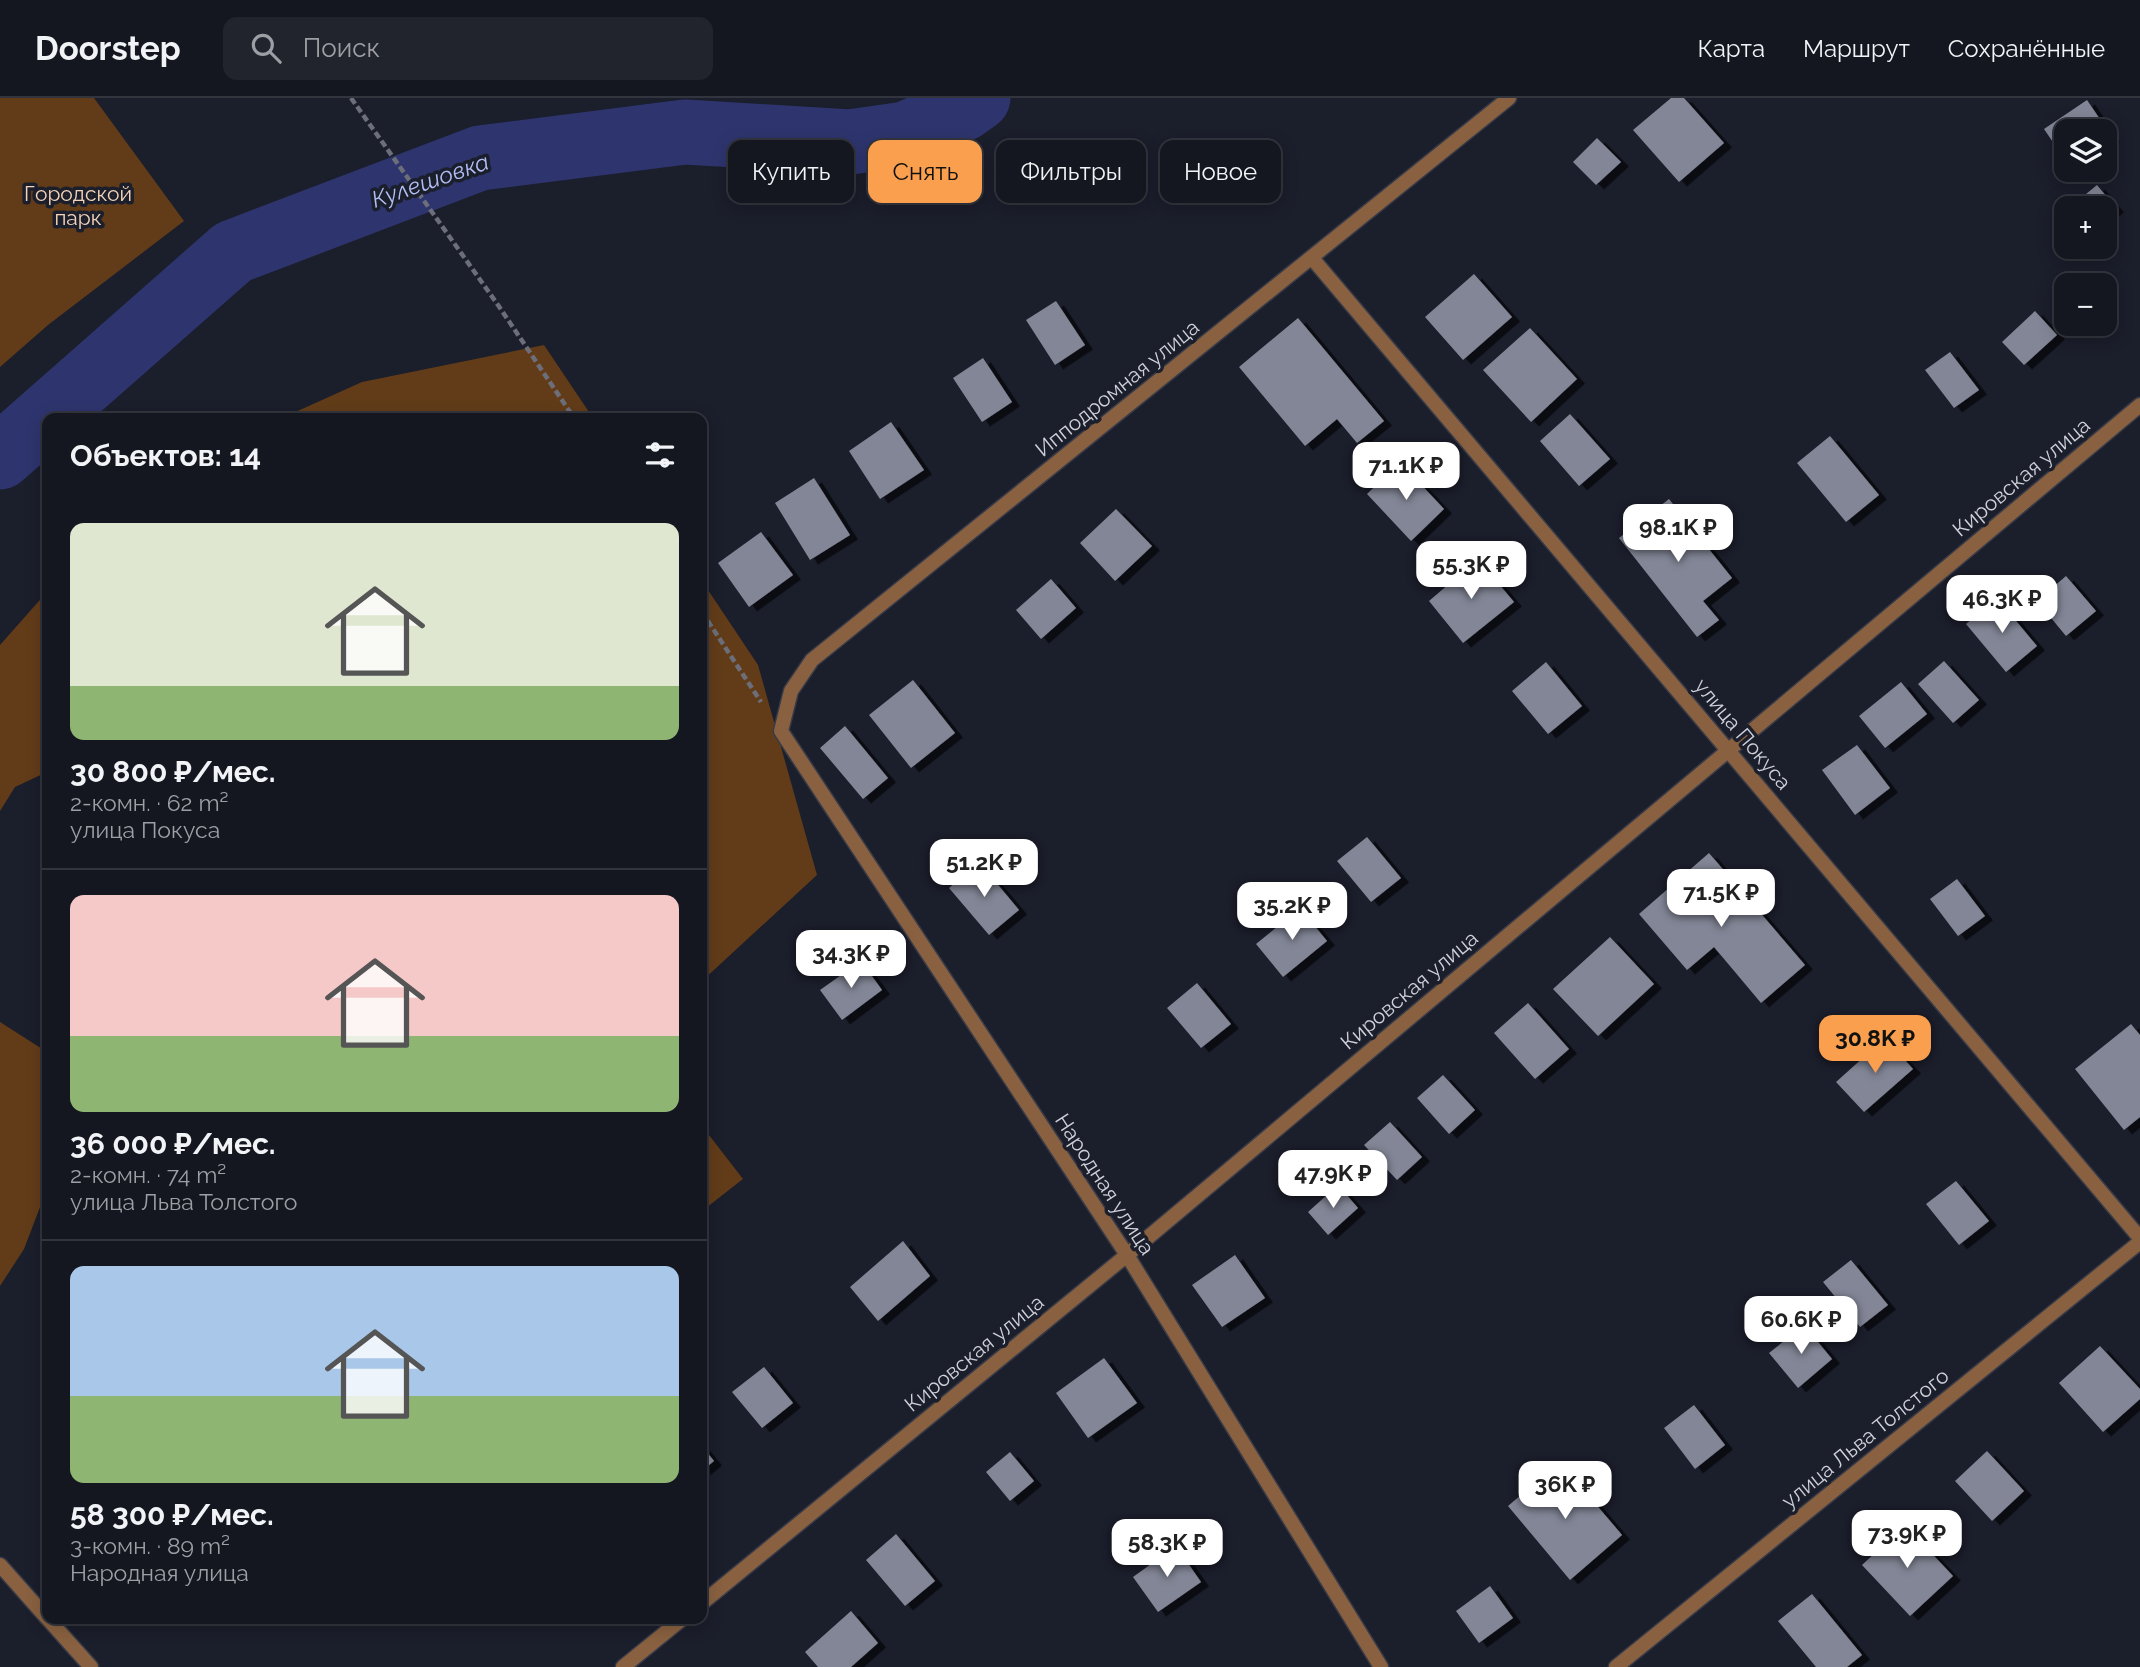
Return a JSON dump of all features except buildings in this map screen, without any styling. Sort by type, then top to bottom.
[{"type":"street","name":"Ипподромная улица","points":[[781,731],[791,691],[812,660],[1509,98]]},
{"type":"street","name":"улица Покуса","points":[[1312,258],[1729,749],[2140,1240]]},
{"type":"street","name":"Кировская улица","points":[[707,1599],[1127,1255],[2140,405]]},
{"type":"street","name":"Народная улица","points":[[781,731],[1127,1255],[1381,1667]]},
{"type":"street","name":"улица Льва Толстого","points":[[1616,1667],[2140,1240]]},
{"type":"street","points":[[0,1565],[42,1611]]},
{"type":"street","points":[[53,1624],[91,1667]]},
{"type":"street","points":[[623,1667],[676,1624]]},
{"type":"path","points":[[351,98],[498,305],[571,413]]},
{"type":"path","points":[[707,620],[781,731]]},
{"type":"green space","name":"Городской парк","points":[[0,98],[94,98],[184,221],[48,325],[0,367]]},
{"type":"green space","points":[[544,345],[590,413],[293,413],[362,382]]},
{"type":"green space","points":[[707,588],[758,665],[817,875],[707,976]]},
{"type":"green space","points":[[42,598],[42,774],[15,787],[0,811],[0,645]]},
{"type":"green space","points":[[0,1022],[42,1049],[42,1202],[24,1249],[0,1286]]},
{"type":"green space","points":[[707,1132],[743,1179],[707,1207]]},
{"type":"waterway","name":"Кулешовка","points":[[50,413],[233,252],[480,158],[685,132],[850,142],[906,134],[964,108],[978,98]]},
{"type":"waterway","name":"Кулешовка","points":[[0,457],[42,420]]}]
